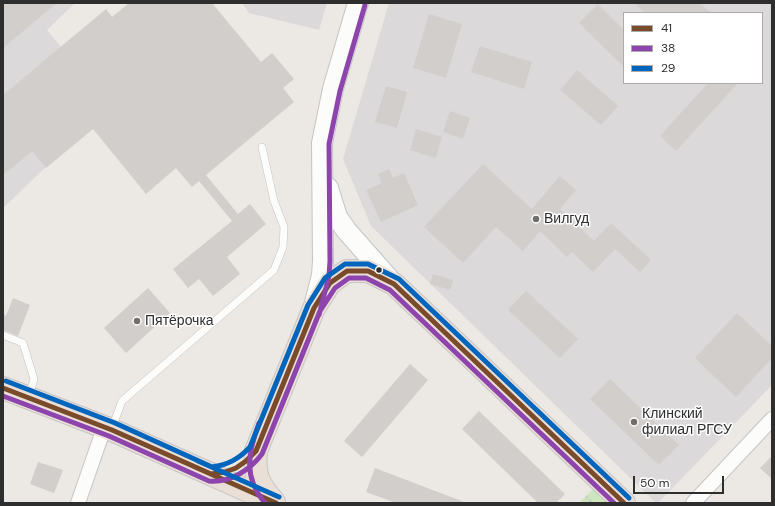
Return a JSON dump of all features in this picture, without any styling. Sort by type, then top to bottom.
[{"type":"highway","points":[[211,474],[226,472],[240,466],[256,451],[314,308],[330,283],[347,271],[368,271],[394,284],[624,503]]},
{"type":"highway","points":[[3,388],[108,429],[275,503]]},
{"type":"highway","points":[[256,451],[256,473],[264,491],[275,503]]},
{"type":"street","points":[[314,308],[322,275],[323,261],[322,143],[333,89],[358,3]]},
{"type":"street","points":[[322,143],[326,181],[331,200],[338,217],[346,230],[394,284]]},
{"type":"street","points":[[693,503],[772,419]]},
{"type":"street","points":[[78,503],[108,429]]},
{"type":"lane","points":[[108,429],[122,401],[274,270],[283,247],[284,227],[274,201],[262,147]]},
{"type":"lane","points":[[3,335],[23,343],[34,379],[28,398]]},
{"type":"path","points":[[586,496],[592,503]]},
{"type":"shaded area","points":[[3,3],[75,3],[47,30],[110,106],[3,208]]},
{"type":"shaded area","points":[[242,3],[327,3],[319,30],[249,13]]},
{"type":"shaded area","points":[[389,3],[772,3],[772,385],[658,503],[656,503],[371,226],[343,159]]},
{"type":"green space","points":[[593,489],[607,503],[579,503]]},
{"type":"building","points":[[3,3],[57,3],[3,48]]},
{"type":"building","points":[[129,3],[212,3],[261,62],[272,53],[294,79],[283,88],[294,102],[206,175],[238,214],[250,204],[266,224],[227,257],[240,274],[213,296],[199,279],[188,288],[173,269],[232,221],[199,181],[192,187],[176,168],[146,194],[93,129],[46,168],[32,151],[3,175],[3,95],[106,9],[112,17]]},
{"type":"building","points":[[634,3],[700,3],[710,12],[644,12]]},
{"type":"building","points":[[598,4],[623,29],[623,66],[579,23]]},
{"type":"building","points":[[429,14],[462,24],[446,78],[413,68]]},
{"type":"building","points":[[480,46],[532,62],[524,89],[471,72]]},
{"type":"building","points":[[577,70],[618,106],[601,125],[560,90]]},
{"type":"building","points":[[707,84],[737,84],[676,151],[660,136]]},
{"type":"building","points":[[386,86],[407,92],[397,128],[375,122]]},
{"type":"building","points":[[450,111],[470,118],[463,139],[443,132]]},
{"type":"building","points":[[416,129],[442,137],[436,158],[410,150]]},
{"type":"building","points":[[483,164],[532,209],[560,176],[576,190],[560,209],[594,241],[611,223],[651,260],[640,272],[615,249],[593,272],[572,252],[567,257],[540,231],[523,251],[496,227],[463,263],[424,227]]},
{"type":"building","points":[[389,169],[393,178],[404,173],[418,205],[381,222],[366,190],[382,183],[378,174]]},
{"type":"building","points":[[433,274],[453,280],[450,290],[430,284]]},
{"type":"building","name":"Пятёрочка","points":[[148,288],[170,313],[126,353],[104,328]]},
{"type":"building","points":[[526,291],[578,339],[560,358],[508,310]]},
{"type":"building","points":[[13,298],[30,305],[18,336],[3,330],[3,314],[6,316]]},
{"type":"building","points":[[737,313],[772,346],[772,358],[736,397],[695,358]]},
{"type":"building","points":[[410,364],[428,380],[362,457],[344,441]]},
{"type":"building","name":"Клинский филиал РГСУ","points":[[610,379],[679,445],[659,465],[590,399]]},
{"type":"building","points":[[479,411],[565,494],[556,503],[538,503],[462,429]]},
{"type":"building","points":[[772,456],[772,479],[760,468]]},
{"type":"building","points":[[38,462],[63,470],[54,493],[30,484]]},
{"type":"building","points":[[375,468],[464,503],[396,503],[366,492]]},
{"type":"transit line","name":"38","points":[[319,315],[329,276],[330,261],[329,144],[340,91],[365,5]]},
{"type":"transit line","name":"29","points":[[6,381],[115,423],[212,467],[223,465],[242,455],[250,447],[308,305],[325,278],[345,264],[368,264],[399,279],[629,498]]},
{"type":"transit line","name":"41","points":[[3,388],[112,430],[211,474],[225,472],[236,468],[256,451],[314,308],[330,283],[347,271],[368,271],[394,284],[624,503]]},
{"type":"transit line","name":"38","points":[[3,396],[109,436],[209,481],[232,478],[252,465],[262,454],[320,311],[335,288],[349,278],[366,278],[390,290],[614,503]]},
{"type":"transit line","name":"38","points":[[259,423],[252,444],[250,464],[253,484],[265,503]]},
{"type":"transit line","name":"29","points":[[198,461],[279,497]]},
{"type":"transit line","name":"41","points":[[195,467],[276,503]]},
{"type":"place","name":"Вилгуд","points":[[536,219]]},
{"type":"place","name":"Пятёрочка","points":[[137,321]]},
{"type":"place","name":"Клинский филиал РГСУ","points":[[634,422]]}]
